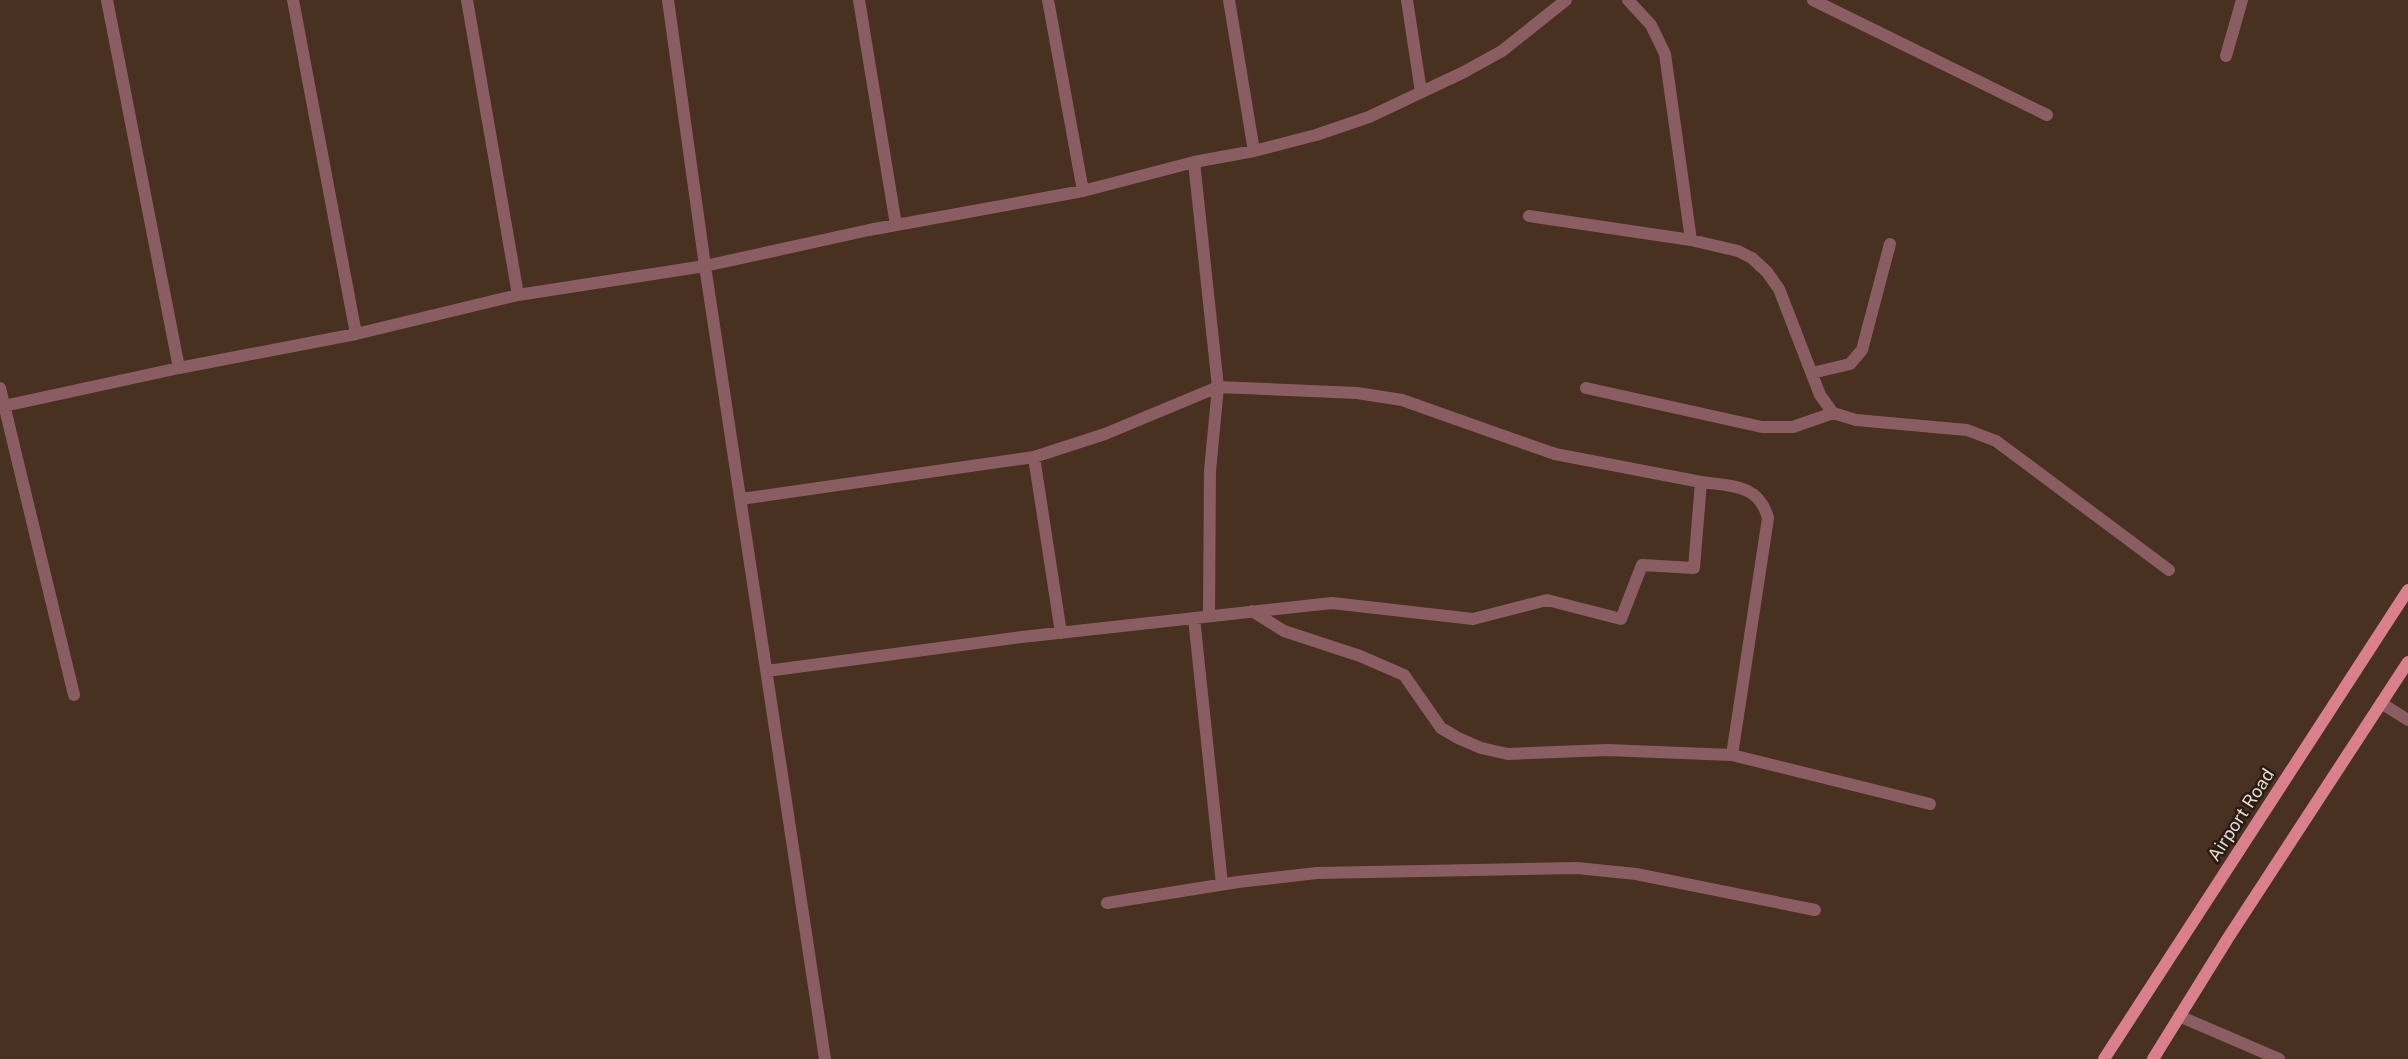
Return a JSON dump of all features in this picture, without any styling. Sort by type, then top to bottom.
[{"type":"main road","name":"Airport Road","points":[[2104,1059],[2408,590]]},
{"type":"main road","points":[[2153,1059],[2408,662]]},
{"type":"street","points":[[107,0],[179,368]]},
{"type":"street","points":[[293,0],[356,334]]},
{"type":"street","points":[[467,0],[518,295]]},
{"type":"street","points":[[668,0],[705,266],[825,1059]]},
{"type":"street","points":[[860,0],[896,225]]},
{"type":"street","points":[[1048,0],[1083,191]]},
{"type":"street","points":[[1229,0],[1254,151]]},
{"type":"street","points":[[1406,0],[1421,92]]},
{"type":"street","points":[[2,406],[179,368],[356,334],[518,295],[705,266],[896,225],[1083,191],[1194,162],[1254,151],[1316,135],[1369,117],[1464,72],[1502,51],[1566,0]]},
{"type":"street","points":[[1628,0],[1651,25],[1665,54],[1691,240]]},
{"type":"street","points":[[1814,0],[2047,115]]},
{"type":"street","points":[[2226,56],[2242,0]]},
{"type":"street","points":[[1194,162],[1218,386],[1210,471],[1209,616]]},
{"type":"street","points":[[1530,216],[1691,240],[1738,251],[1752,258],[1767,272],[1779,289],[1820,396],[1834,413],[1856,420],[1967,430],[1996,440],[2169,570]]},
{"type":"street","points":[[1812,373],[1850,364],[1862,350],[1890,244]]},
{"type":"street","points":[[741,499],[1034,457],[1105,434],[1218,386],[1357,393],[1402,400],[1555,454],[1740,488],[1751,492],[1760,499],[1768,518],[1732,755]]},
{"type":"street","points":[[0,388],[2,406],[74,695]]},
{"type":"street","points":[[1586,388],[1762,427],[1793,427],[1834,413]]},
{"type":"street","points":[[1034,457],[1061,633]]},
{"type":"street","points":[[767,671],[1061,633],[1332,603],[1474,620],[1547,600],[1621,619],[1642,565],[1694,568],[1701,482]]},
{"type":"street","points":[[1252,611],[1284,631],[1360,656],[1404,675],[1441,728],[1481,748],[1508,754],[1607,750],[1732,755],[1930,804]]},
{"type":"street","points":[[1194,618],[1222,884]]},
{"type":"street","points":[[2381,704],[2408,720]]},
{"type":"street","points":[[1107,903],[1222,884],[1317,872],[1577,868],[1636,874],[1815,910]]},
{"type":"street","points":[[2179,1016],[2279,1059]]}]
